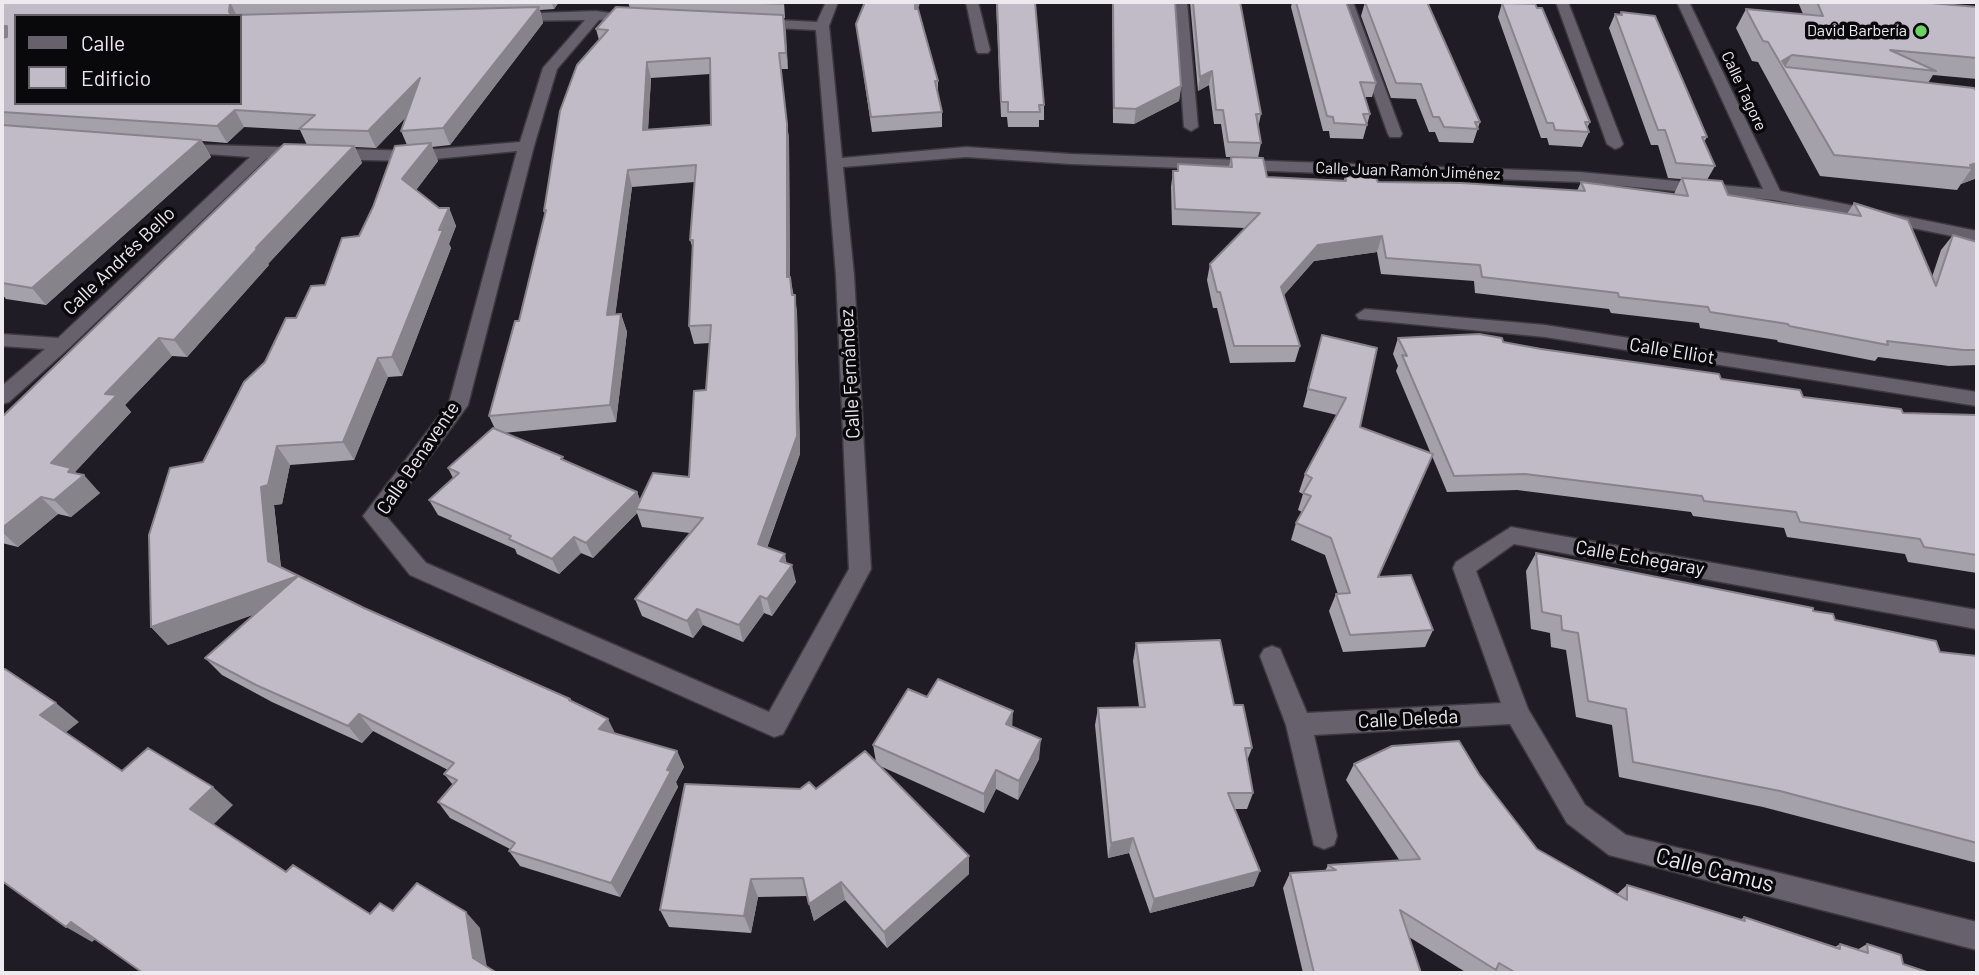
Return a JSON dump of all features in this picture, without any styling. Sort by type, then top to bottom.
[{"type":"street","name":"Calle Fernández","points":[[774,726],[860,569],[845,275],[822,26],[832,2]]},
{"type":"street","points":[[972,2],[983,50]]},
{"type":"street","points":[[1181,2],[1191,127]]},
{"type":"street","points":[[1347,2],[1395,134]]},
{"type":"street","points":[[1562,2],[1615,144]]},
{"type":"street","name":"Calle Tagore","points":[[1683,2],[1774,195]]},
{"type":"street","name":"Calle Benavente","points":[[596,15],[550,68],[526,146],[458,405],[374,516],[418,569],[774,726]]},
{"type":"street","points":[[499,17],[622,17]]},
{"type":"street","points":[[742,23],[822,26]]},
{"type":"street","points":[[167,146],[263,153],[414,156],[526,146]]},
{"type":"street","name":"Calle Juan Ramón Jiménez","points":[[836,163],[966,152],[1071,159],[1578,177],[1774,195],[1977,236]]},
{"type":"street","name":"Calle Andrés Bello","points":[[2,397],[62,344],[263,153]]},
{"type":"street","name":"Calle Elliot","points":[[1365,314],[1545,331],[1977,399]]},
{"type":"street","points":[[2,340],[62,344]]},
{"type":"street","name":"Calle Echegaray","points":[[1517,713],[1464,568],[1511,535],[1977,619]]},
{"type":"street","points":[[1272,656],[1299,725],[1324,836]]},
{"type":"street","name":"Calle Deleda","points":[[1299,725],[1517,713]]},
{"type":"street","name":"Calle Camus","points":[[1517,713],[1576,814],[1619,846],[1977,936]]},
{"type":"building","points":[[2,2],[230,2],[231,14],[14,14],[14,105],[242,105],[242,15],[539,7],[443,128],[401,131],[420,78],[368,131],[299,129],[315,115],[235,110],[217,126],[2,112],[2,38],[7,37],[7,26],[2,26]]},
{"type":"building","points":[[740,2],[783,2],[783,4]]},
{"type":"building","points":[[865,2],[915,2],[938,81],[935,81],[942,112],[871,117],[856,24]]},
{"type":"building","points":[[997,2],[1035,2],[1044,105],[1039,105],[1040,112],[1008,112],[1008,102],[1001,102]]},
{"type":"building","points":[[1113,2],[1175,2],[1181,86],[1136,109],[1114,108]]},
{"type":"building","points":[[1193,2],[1240,2],[1261,114],[1256,114],[1261,143],[1228,142],[1223,110],[1216,110],[1212,71],[1200,77]]},
{"type":"building","points":[[1296,2],[1346,2],[1376,83],[1360,82],[1370,114],[1363,114],[1367,125],[1334,123],[1333,117],[1327,116]]},
{"type":"building","points":[[1365,2],[1427,2],[1480,122],[1475,122],[1478,129],[1444,127],[1439,117],[1433,117],[1421,84],[1396,83]]},
{"type":"building","points":[[1817,2],[1919,2],[1977,7],[1977,58],[1890,50],[1936,71],[1792,55],[1782,61],[1786,67],[1974,88],[1977,92],[1977,163],[1970,165],[1972,168],[1834,155],[1746,9],[1823,16]]},
{"type":"building","points":[[1502,3],[1535,4],[1537,8],[1542,8],[1590,122],[1585,122],[1589,132],[1555,130],[1553,123],[1547,123]]},
{"type":"building","points":[[616,7],[783,15],[786,53],[779,53],[787,124],[787,277],[790,277],[792,295],[795,295],[797,436],[758,544],[785,554],[780,561],[792,565],[767,599],[760,596],[739,625],[697,609],[687,621],[635,599],[703,518],[636,509],[653,473],[689,477],[694,391],[706,390],[711,325],[689,326],[693,240],[690,240],[696,165],[628,170],[607,315],[621,314],[610,405],[489,416],[515,321],[519,321],[546,210],[544,211],[560,111],[577,65],[608,30],[596,29]],"holes":[[[710,58],[711,125],[643,130],[647,62]]]},
{"type":"building","points":[[1621,12],[1655,16],[1707,137],[1702,137],[1715,166],[1676,163],[1665,130],[1658,130],[1615,14],[1622,15]]},
{"type":"building","points":[[2,125],[201,140],[32,288],[2,283]]},
{"type":"building","points":[[431,143],[402,179],[439,208],[449,208],[439,230],[443,230],[392,357],[378,358],[343,442],[277,446],[268,485],[261,487],[268,561],[364,608],[570,699],[608,719],[599,729],[677,751],[667,770],[671,771],[611,883],[509,851],[515,843],[438,802],[457,780],[444,774],[454,763],[359,714],[348,726],[256,685],[205,658],[298,576],[151,627],[149,535],[170,468],[203,462],[244,382],[265,362],[286,318],[296,318],[311,286],[325,285],[342,238],[359,236],[373,207],[395,146]]},
{"type":"building","points":[[284,144],[354,146],[256,248],[174,340],[159,338],[105,394],[117,395],[51,463],[71,468],[68,472],[84,475],[54,500],[41,497],[2,528],[2,417]]},
{"type":"building","points":[[1231,157],[1263,158],[1267,177],[1346,181],[1345,176],[1376,178],[1378,182],[1461,183],[1585,191],[1581,182],[1688,196],[1682,178],[1722,181],[1728,195],[1861,216],[1854,203],[1908,220],[1936,286],[1953,235],[1977,242],[1977,350],[1887,341],[1888,345],[1788,324],[1710,312],[1708,307],[1482,277],[1480,265],[1386,258],[1382,236],[1318,245],[1281,287],[1300,346],[1234,346],[1210,264],[1260,213],[1175,209],[1173,171],[1178,171],[1178,164],[1232,167]]},
{"type":"building","points":[[1479,334],[1502,338],[1503,342],[1541,349],[1719,374],[1721,379],[1800,390],[1803,397],[1901,409],[1903,413],[1977,415],[1977,555],[1924,547],[1920,539],[1800,522],[1796,512],[1704,501],[1702,496],[1525,474],[1454,476],[1402,355],[1407,356],[1398,338]]},
{"type":"building","points":[[1322,335],[1377,348],[1360,427],[1433,454],[1378,577],[1411,575],[1433,630],[1350,635],[1336,594],[1350,593],[1331,538],[1296,523],[1311,496],[1303,493],[1312,478],[1305,474],[1346,398],[1308,389]]},
{"type":"building","points":[[493,428],[637,492],[586,543],[574,537],[552,559],[509,539],[511,536],[429,500],[459,473],[448,468]]},
{"type":"building","points":[[1536,553],[1813,608],[1813,611],[1833,614],[1835,620],[1936,641],[1940,652],[1977,656],[1977,843],[1780,791],[1633,762],[1626,709],[1588,701],[1578,633],[1562,630],[1561,616],[1542,612]]},
{"type":"building","points":[[1220,640],[1234,705],[1243,705],[1252,748],[1245,748],[1253,793],[1228,793],[1260,871],[1154,899],[1133,838],[1111,843],[1098,708],[1145,707],[1136,643]]},
{"type":"building","points":[[5,669],[56,703],[40,715],[122,771],[148,748],[213,787],[190,809],[286,872],[293,865],[370,914],[380,903],[393,911],[417,883],[466,912],[473,958],[497,973],[143,973],[71,922],[66,927],[2,881],[2,670]]},
{"type":"building","points":[[938,679],[1013,711],[1006,724],[1041,739],[1019,781],[996,770],[984,794],[873,745],[908,689],[927,697]]},
{"type":"building","points":[[1459,741],[1479,774],[1537,849],[1627,900],[1627,885],[1745,921],[1744,917],[1840,949],[1840,944],[1868,953],[1867,944],[1901,955],[1903,964],[1930,973],[1516,973],[1499,963],[1496,970],[1400,910],[1421,973],[1314,973],[1290,873],[1336,870],[1328,865],[1420,859],[1354,764],[1392,746]]},
{"type":"building","points":[[865,751],[969,856],[884,932],[841,882],[809,904],[803,878],[751,879],[744,916],[660,910],[685,784],[800,789],[809,782],[816,789]]},
{"type":"place","name":"David Barbería","points":[[1921,31]]}]
